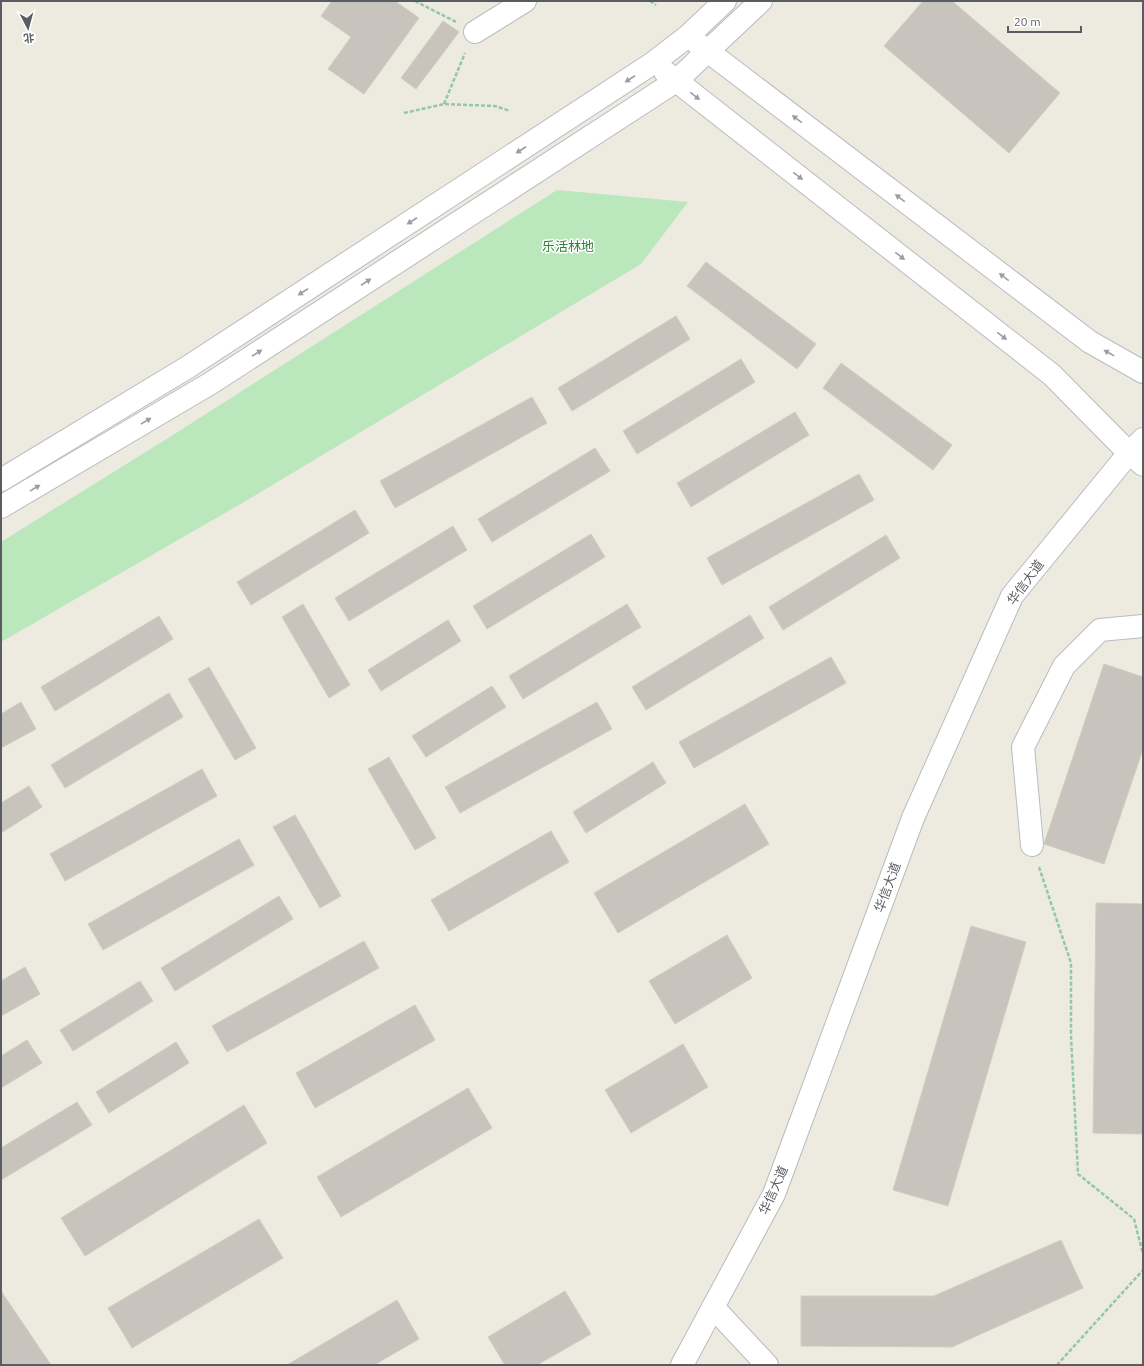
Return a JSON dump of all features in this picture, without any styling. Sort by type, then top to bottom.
[{"type":"street","points":[[474,32],[525,1]]},
{"type":"street","points":[[1,480],[188,367],[653,63],[688,36],[725,1]]},
{"type":"street","points":[[1,508],[212,383],[676,81],[761,1]]},
{"type":"street","points":[[688,36],[1090,342],[1143,372]]},
{"type":"street","points":[[653,63],[1052,375],[1138,452]]},
{"type":"street","name":"华信大道","points":[[682,1365],[774,1194],[913,818],[1012,596],[1138,452]]},
{"type":"street","points":[[1032,845],[1023,747],[1064,666],[1100,630],[1143,626]]},
{"type":"street","points":[[713,1307],[767,1365]]},
{"type":"path","points":[[415,1],[474,32],[444,104]]},
{"type":"path","points":[[650,1],[656,5]]},
{"type":"path","points":[[404,113],[444,104],[495,106],[510,111]]},
{"type":"path","points":[[1032,845],[1071,963],[1071,1036],[1078,1174],[1134,1218],[1143,1254]]},
{"type":"path","points":[[1057,1365],[1143,1270]]},
{"type":"green space","name":"乐活林地","points":[[557,190],[688,202],[641,264],[244,502],[1,642],[1,542],[173,435]]},
{"type":"building","points":[[332,1],[395,1],[419,18],[364,94],[328,69],[351,37],[321,16]]},
{"type":"building","points":[[923,1],[952,1],[1060,93],[1009,153],[884,46]]},
{"type":"building","points":[[443,21],[459,32],[416,89],[401,78]]},
{"type":"building","points":[[706,262],[816,344],[797,369],[687,286]]},
{"type":"building","points":[[676,316],[690,339],[572,411],[558,388]]},
{"type":"building","points":[[741,359],[755,382],[637,454],[623,431]]},
{"type":"building","points":[[841,363],[952,445],[933,470],[823,388]]},
{"type":"building","points":[[532,397],[547,423],[395,508],[380,481]]},
{"type":"building","points":[[795,412],[809,435],[691,507],[677,483]]},
{"type":"building","points":[[595,448],[610,471],[492,542],[478,519]]},
{"type":"building","points":[[859,474],[874,500],[722,585],[707,558]]},
{"type":"building","points":[[355,510],[369,533],[251,605],[237,582]]},
{"type":"building","points":[[453,526],[467,550],[349,621],[335,598]]},
{"type":"building","points":[[591,534],[605,557],[487,629],[473,606]]},
{"type":"building","points":[[886,535],[900,558],[783,630],[769,607]]},
{"type":"building","points":[[303,604],[350,685],[329,698],[282,617]]},
{"type":"building","points":[[627,604],[641,627],[523,699],[509,676]]},
{"type":"building","points":[[750,615],[764,638],[646,710],[632,687]]},
{"type":"building","points":[[159,616],[173,639],[55,711],[41,687]]},
{"type":"building","points":[[448,620],[461,641],[381,691],[368,670]]},
{"type":"building","points":[[831,657],[846,683],[694,768],[679,742]]},
{"type":"building","points":[[1104,664],[1143,677],[1143,749],[1104,864],[1044,844]]},
{"type":"building","points":[[209,667],[256,748],[235,760],[188,679]]},
{"type":"building","points":[[492,686],[506,707],[426,757],[412,736]]},
{"type":"building","points":[[169,693],[183,717],[65,788],[51,765]]},
{"type":"building","points":[[21,702],[36,729],[1,748],[1,714]]},
{"type":"building","points":[[597,702],[612,729],[460,813],[445,787]]},
{"type":"building","points":[[389,757],[436,838],[415,850],[368,769]]},
{"type":"building","points":[[653,762],[666,783],[586,833],[573,812]]},
{"type":"building","points":[[202,769],[217,796],[65,881],[50,854]]},
{"type":"building","points":[[29,786],[42,807],[1,833],[1,803]]},
{"type":"building","points":[[745,804],[769,844],[618,933],[594,893]]},
{"type":"building","points":[[295,815],[341,896],[320,908],[273,827]]},
{"type":"building","points":[[551,831],[569,862],[449,931],[431,900]]},
{"type":"building","points":[[239,839],[254,865],[103,950],[88,924]]},
{"type":"building","points":[[279,896],[293,919],[175,991],[161,968]]},
{"type":"building","points":[[1096,903],[1143,904],[1143,1134],[1093,1133]]},
{"type":"building","points":[[971,926],[1026,942],[948,1206],[893,1190]]},
{"type":"building","points":[[727,935],[752,978],[675,1024],[649,981]]},
{"type":"building","points":[[364,941],[379,968],[227,1052],[212,1026]]},
{"type":"building","points":[[25,967],[40,994],[1,1016],[1,981]]},
{"type":"building","points":[[140,981],[153,1001],[73,1051],[60,1030]]},
{"type":"building","points":[[415,1005],[435,1040],[315,1108],[296,1073]]},
{"type":"building","points":[[27,1040],[42,1063],[1,1088],[1,1056]]},
{"type":"building","points":[[176,1042],[189,1063],[109,1113],[96,1092]]},
{"type":"building","points":[[683,1044],[708,1087],[631,1133],[605,1090]]},
{"type":"building","points":[[468,1088],[492,1128],[341,1217],[317,1177]]},
{"type":"building","points":[[77,1102],[92,1125],[1,1180],[1,1148]]},
{"type":"building","points":[[244,1105],[267,1143],[85,1256],[61,1218]]},
{"type":"building","points":[[259,1219],[283,1258],[132,1348],[108,1308]]},
{"type":"building","points":[[1061,1240],[1083,1288],[952,1347],[801,1346],[801,1296],[934,1296]]},
{"type":"building","points":[[1,1291],[51,1365],[1,1365]]},
{"type":"building","points":[[565,1291],[591,1334],[537,1365],[505,1365],[488,1337]]},
{"type":"building","points":[[397,1300],[419,1339],[374,1365],[287,1365]]}]
